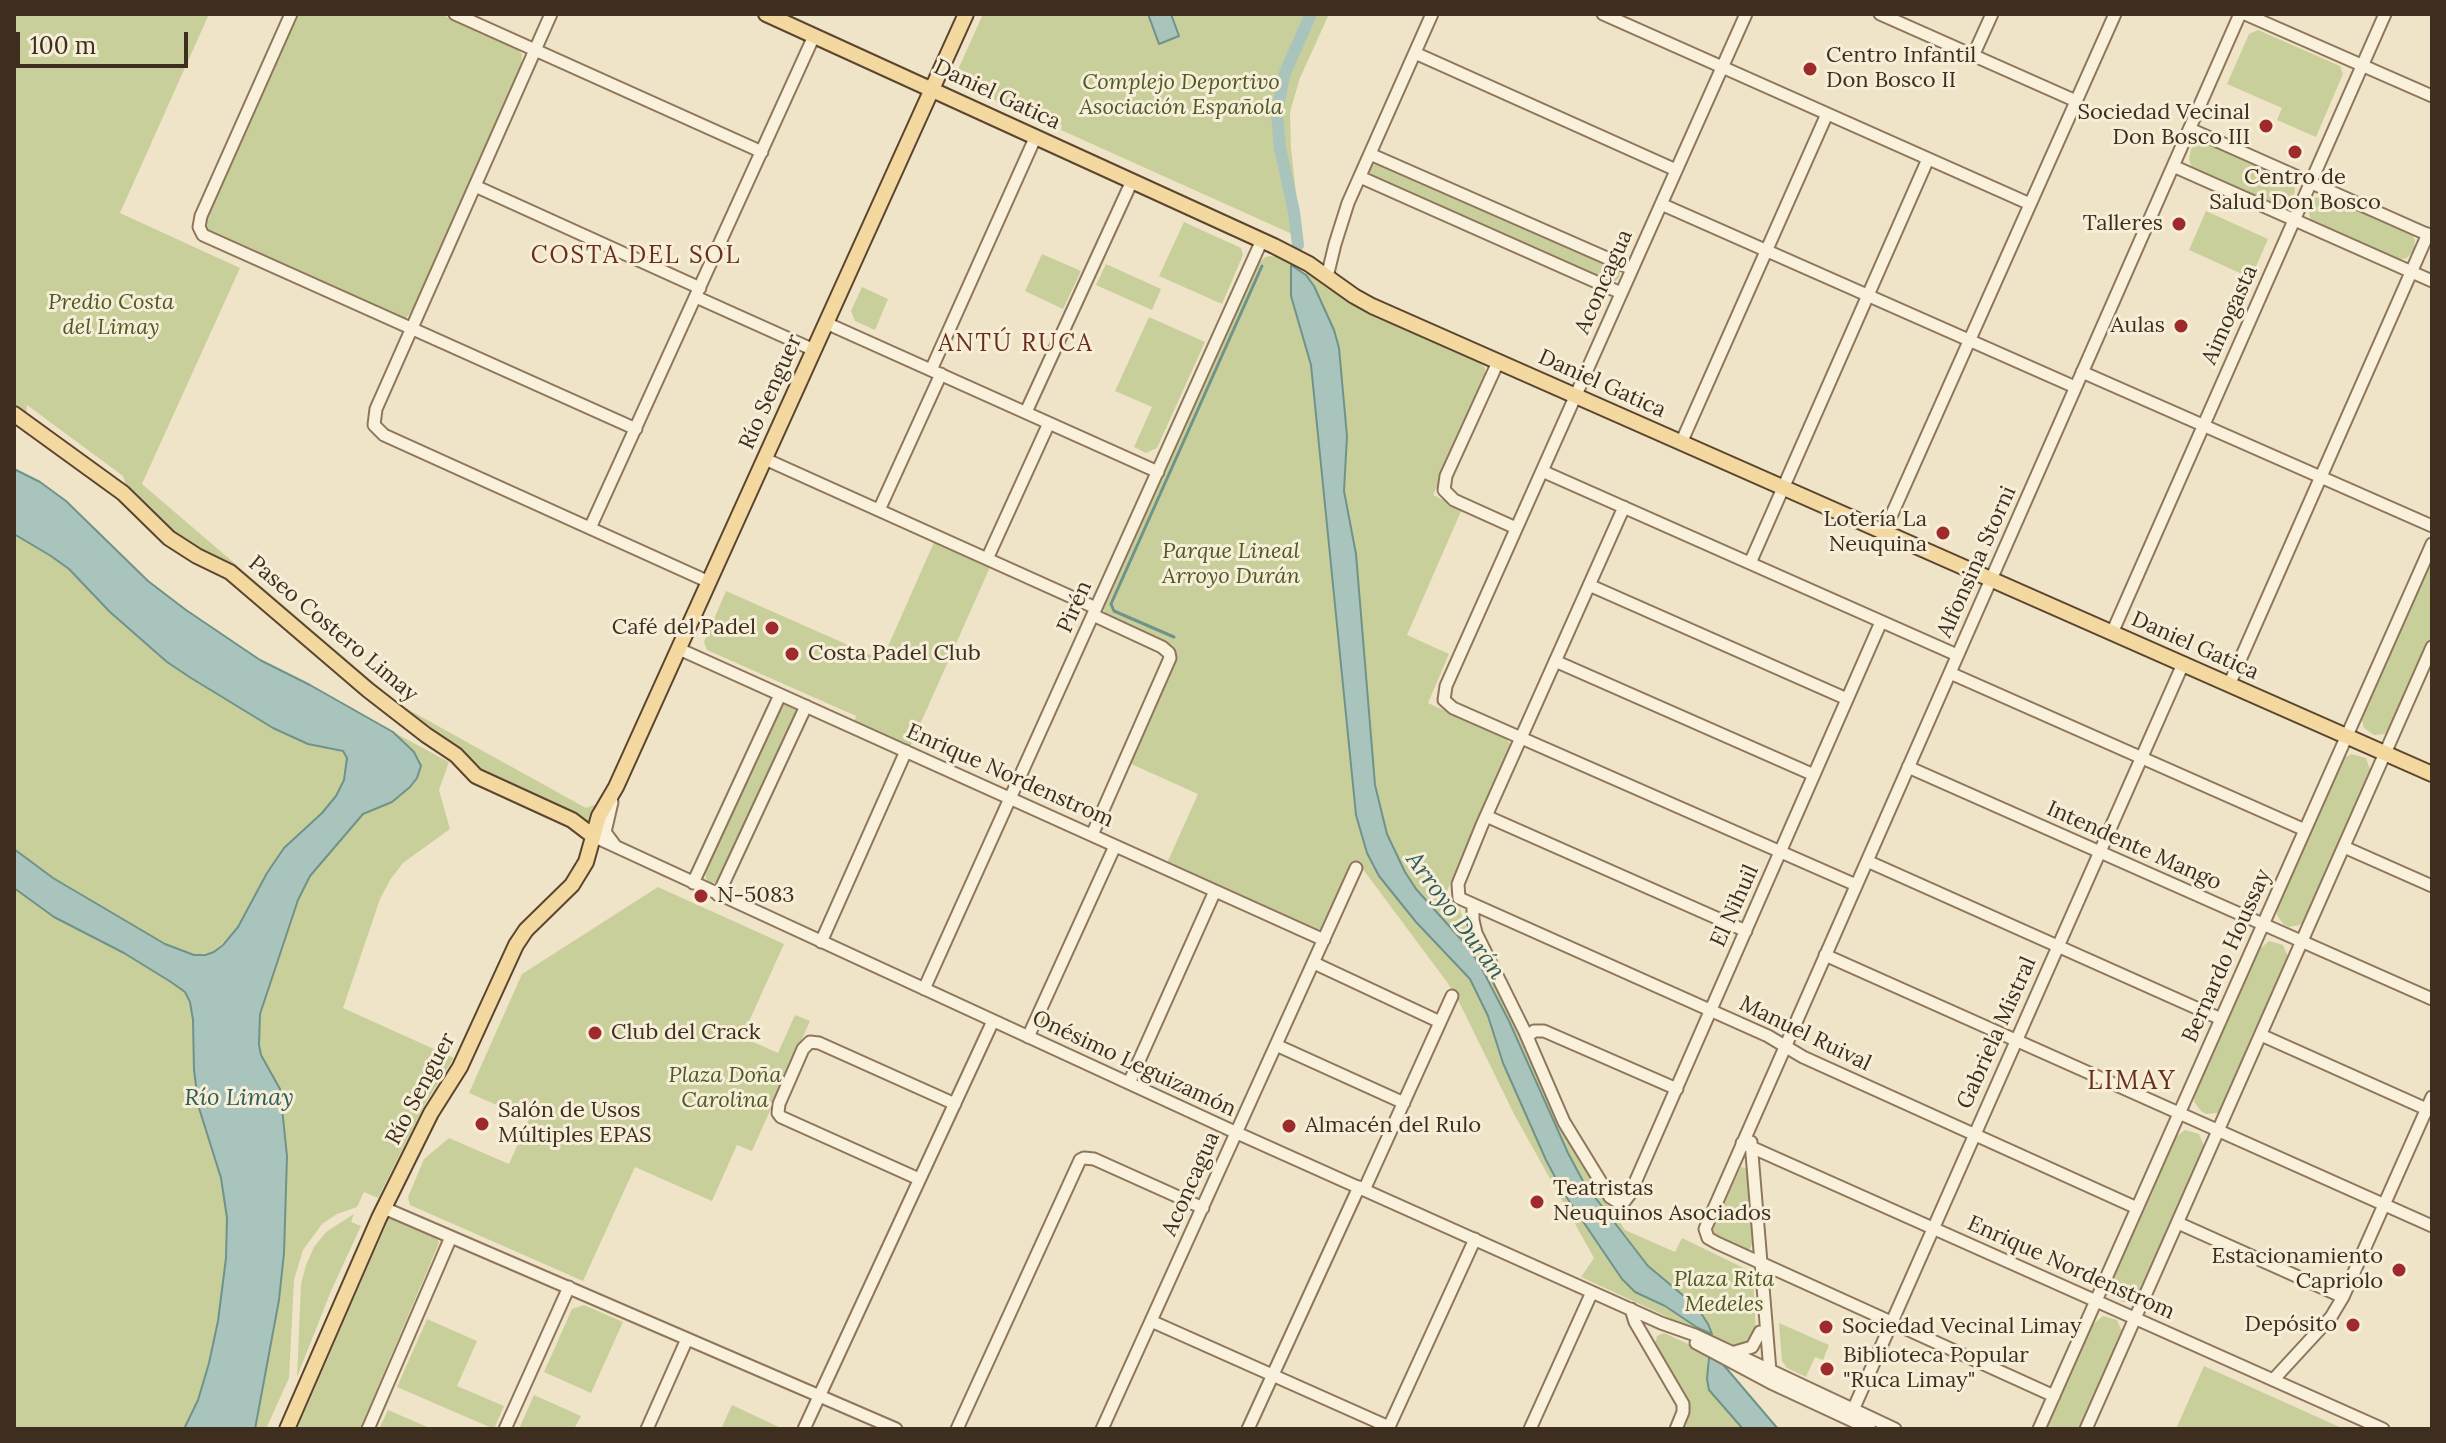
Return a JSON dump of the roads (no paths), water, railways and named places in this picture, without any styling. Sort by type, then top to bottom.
[{"type":"main road","name":"Daniel Gatica","points":[[766,14],[1262,240],[1309,264],[1372,306],[2432,774]]},
{"type":"main road","name":"Río Senguer","points":[[287,1429],[384,1208],[431,1113],[460,1067],[516,945],[526,930],[572,885],[586,862],[601,811],[616,787],[966,14]]},
{"type":"main road","name":"Paseo Costero Limay","points":[[14,414],[123,493],[169,538],[230,572],[368,690],[460,758],[476,776],[576,822],[593,836]]},
{"type":"street","points":[[291,14],[201,216],[200,231],[211,240],[636,429]]},
{"type":"street","points":[[455,14],[762,152]]},
{"type":"street","points":[[551,14],[376,409],[374,425],[384,435],[709,582]]},
{"type":"street","points":[[1327,277],[1338,232],[1432,14]]},
{"type":"street","points":[[1603,14],[2030,204]]},
{"type":"street","name":"Aconcagua","points":[[1521,738],[1453,708],[1444,700],[1446,686],[1746,14]]},
{"type":"street","points":[[1880,14],[2076,101]]},
{"type":"street","points":[[1973,56],[1992,14]]},
{"type":"street","points":[[1884,532],[2115,14]]},
{"type":"street","points":[[2243,14],[2432,96]]},
{"type":"street","name":"Alfonsina Storni","points":[[1767,1375],[1767,1319],[1747,1145],[1750,1125],[2243,14]]},
{"type":"street","name":"Aimogasta","points":[[2112,633],[2385,14]]},
{"type":"street","points":[[590,528],[814,36]]},
{"type":"street","points":[[1415,53],[1676,170]]},
{"type":"street","points":[[1681,443],[1827,114]]},
{"type":"street","points":[[2190,129],[2430,235],[2229,685]]},
{"type":"street","points":[[879,510],[1036,136]]},
{"type":"street","points":[[1370,154],[1632,269]]},
{"type":"street","points":[[1750,563],[1928,159]]},
{"type":"street","points":[[2173,166],[2432,281]]},
{"type":"street","points":[[1360,177],[1621,293]]},
{"type":"street","points":[[1026,412],[1132,181]]},
{"type":"street","points":[[475,186],[814,350]]},
{"type":"street","points":[[1661,204],[2075,387]]},
{"type":"street","name":"Pirén","points":[[924,989],[1262,240]]},
{"type":"street","points":[[826,323],[1158,472]]},
{"type":"street","points":[[1498,362],[1446,476],[1444,490],[1450,497],[1516,528]]},
{"type":"street","points":[[2082,372],[2432,526]]},
{"type":"street","points":[[987,559],[1049,423]]},
{"type":"street","points":[[765,459],[987,559],[1169,653],[1167,669],[1092,835]]},
{"type":"street","points":[[1542,471],[1957,655]]},
{"type":"street","points":[[1624,507],[1486,816],[1746,931]]},
{"type":"street","name":"Bernardo Houssay","points":[[2039,1429],[2432,544]]},
{"type":"street","points":[[1589,585],[1847,699]]},
{"type":"street","name":"El Nihuil","points":[[1527,1037],[1571,1136],[1610,1197],[1621,1203],[1629,1198],[1881,622]]},
{"type":"street","points":[[2086,1429],[2432,647]]},
{"type":"street","name":"Enrique Nordenstrom","points":[[679,649],[1324,940]]},
{"type":"street","points":[[1555,661],[1814,775]]},
{"type":"street","name":"Gabriela Mistral","points":[[1851,1414],[2183,664]]},
{"type":"street","points":[[1950,673],[2305,830]]},
{"type":"street","points":[[693,883],[780,695]]},
{"type":"street","points":[[718,895],[806,706]]},
{"type":"street","points":[[1521,738],[1856,885]]},
{"type":"street","points":[[821,942],[906,751]]},
{"type":"street","name":"Intendente Mango","points":[[1908,767],[2432,999]]},
{"type":"street","name":"Río Senguer","points":[[616,787],[605,832],[620,850]]},
{"type":"street","name":"Manuel Ruival","points":[[1486,816],[1458,884],[1457,895],[1461,900],[1768,1036],[1803,1057],[2137,1208]]},
{"type":"street","name":"Onésimo Leguizamón","points":[[593,836],[1237,1133],[1661,1323],[1731,1351],[1767,1375]]},
{"type":"street","points":[[1028,1037],[1115,846]]},
{"type":"street","points":[[2344,847],[2432,886]]},
{"type":"street","points":[[1867,861],[2221,1019]]},
{"type":"street","name":"Aconcagua","points":[[1102,1429],[1356,868]]},
{"type":"street","points":[[1129,1083],[1215,891]]},
{"type":"street","points":[[1473,906],[1476,933],[1527,1037],[1534,1031],[1544,1031],[1677,1089]]},
{"type":"street","points":[[1825,955],[2432,1226]]},
{"type":"street","points":[[1314,963],[1440,1022]]},
{"type":"street","points":[[1248,1429],[1452,996]]},
{"type":"street","points":[[804,1429],[993,1021]]},
{"type":"street","points":[[2261,1035],[2430,1105],[2343,1297],[2331,1317],[2273,1380]]},
{"type":"street","points":[[919,1179],[785,1119],[778,1113],[803,1049],[810,1042],[819,1043],[955,1104]]},
{"type":"street","points":[[1276,1045],[1404,1103]]},
{"type":"street","name":"Alfonsina Storni","points":[[1747,1145],[1708,1219],[1706,1234],[1717,1243],[1760,1263]]},
{"type":"street","name":"Enrique Nordenstrom","points":[[1747,1145],[2383,1429]]},
{"type":"street","points":[[957,1429],[1076,1167],[1084,1158],[1094,1159],[1203,1208]]},
{"type":"street","points":[[384,1208],[896,1429]]},
{"type":"street","points":[[2178,1223],[2343,1297]]},
{"type":"street","points":[[368,1429],[451,1237]]},
{"type":"street","points":[[1151,1321],[1388,1428],[1475,1239]]},
{"type":"street","points":[[1760,1263],[2054,1396]]},
{"type":"street","points":[[505,1429],[569,1287]]},
{"type":"street","points":[[1530,1429],[1592,1292]]},
{"type":"street","name":"Alfonsina Storni","points":[[1763,1293],[1760,1332],[1767,1375]]},
{"type":"street","points":[[1631,1309],[1635,1322],[1683,1404],[1676,1429]]},
{"type":"street","name":"Onésimo Leguizamón","points":[[1661,1323],[1682,1336],[1851,1414],[1895,1429]]},
{"type":"street","points":[[1731,1351],[1741,1352],[1752,1347],[1760,1332]]},
{"type":"street","points":[[647,1429],[687,1339]]},
{"type":"street","name":"Onésimo Leguizamón","points":[[1851,1414],[1870,1429]]},
{"type":"water","points":[[1148,14],[1171,14],[1179,36],[1159,44]]},
{"type":"water","points":[[1291,265],[1306,275],[1314,286],[1339,348],[1347,436],[1344,491],[1356,554],[1375,785],[1387,834],[1416,889],[1467,946],[1481,967],[1584,1183],[1648,1266],[1697,1307],[1712,1334],[1635,1292],[1622,1279],[1563,1192],[1546,1160],[1470,979],[1416,922],[1379,876],[1367,853],[1356,815],[1311,365],[1291,296]]},
{"type":"water","name":"Río Limay","points":[[14,469],[40,482],[66,501],[148,581],[186,610],[260,660],[393,732],[414,752],[421,766],[410,787],[392,802],[363,814],[310,876],[298,900],[260,1014],[259,1045],[261,1055],[280,1089],[287,1156],[279,1300],[255,1429],[184,1429],[198,1400],[218,1321],[226,1258],[227,1218],[221,1178],[199,1108],[190,1002],[185,992],[171,982],[124,953],[54,917],[14,888],[14,849],[53,878],[165,944],[194,955],[205,955],[223,945],[238,927],[284,848],[336,796],[344,780],[347,758],[343,751],[308,744],[273,728],[167,662],[110,612],[69,569],[14,534]]},
{"type":"water","points":[[1709,1357],[1721,1362],[1778,1429],[1743,1429],[1709,1390]]},
{"type":"waterway","name":"Arroyo Durán","points":[[1298,245],[1280,148],[1277,113],[1284,75],[1311,14]]},
{"type":"waterway","points":[[1174,637],[1114,611],[1111,604],[1262,266]]},
{"type":"place","name":"Centro Infantil Don Bosco II","points":[[1810,69]]},
{"type":"place","name":"Sociedad Vecinal Don Bosco III","points":[[2266,126]]},
{"type":"place","name":"Centro de Salud Don Bosco","points":[[2295,152]]},
{"type":"place","name":"Talleres","points":[[2179,224]]},
{"type":"place","name":"Aulas","points":[[2181,326]]},
{"type":"place","name":"Lotería La Neuquina","points":[[1943,533]]},
{"type":"place","name":"Café del Padel","points":[[772,628]]},
{"type":"place","name":"Costa Padel Club","points":[[792,654]]},
{"type":"place","name":"N-5083","points":[[701,896]]},
{"type":"place","name":"Club del Crack","points":[[595,1033]]},
{"type":"place","name":"Salón de Usos Múltiples EPAS","points":[[482,1124]]},
{"type":"place","name":"Almacén del Rulo","points":[[1289,1126]]},
{"type":"place","name":"Teatristas Neuquinos Asociados","points":[[1537,1202]]},
{"type":"place","name":"Estacionamiento Capriolo","points":[[2399,1270]]},
{"type":"place","name":"Depósito","points":[[2353,1325]]},
{"type":"place","name":"Sociedad Vecinal Limay","points":[[1826,1327]]},
{"type":"place","name":"Biblioteca Popular \"Ruca Limay\"","points":[[1827,1369]]},
{"type":"district","name":"COSTA DEL SOL","points":[[636,256]]},
{"type":"district","name":"ANTÚ RUCA","points":[[1016,344]]},
{"type":"district","name":"LIMAY","points":[[2132,1082]]},
{"type":"park label","name":"Complejo Deportivo Asociación Española","points":[[1181,96]]},
{"type":"park label","name":"Predio Costa del Limay","points":[[111,316]]},
{"type":"park label","name":"Parque Lineal Arroyo Durán","points":[[1231,564]]},
{"type":"park label","name":"Plaza Doña Carolina","points":[[725,1088]]},
{"type":"park label","name":"Plaza Rita Medeles","points":[[1724,1292]]}]
